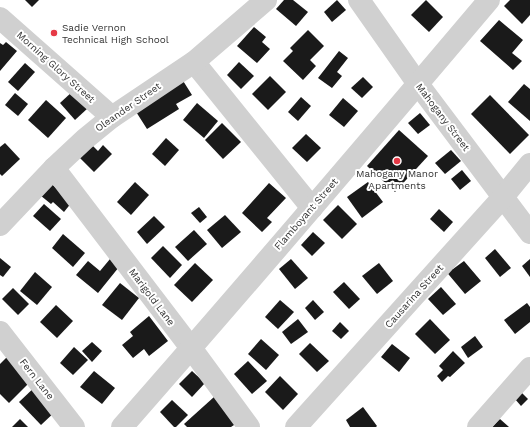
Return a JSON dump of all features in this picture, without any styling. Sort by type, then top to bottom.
[{"type":"street","name":"Oleander Street","points":[[2,220],[85,139],[112,117],[194,62],[266,0]]},
{"type":"street","name":"Mahogany Street","points":[[359,0],[418,84],[530,232]]},
{"type":"street","name":"Flamboyant Street","points":[[122,427],[312,208],[489,0]]},
{"type":"street","name":"Morning Glory Street","points":[[0,18],[112,117]]},
{"type":"street","points":[[194,62],[312,208]]},
{"type":"street","name":"Causarina Street","points":[[296,427],[503,197],[530,164]]},
{"type":"street","name":"Marigold Lane","points":[[54,168],[249,427]]},
{"type":"street","name":"Fern Lane","points":[[0,332],[74,427]]},
{"type":"street","points":[[478,427],[530,368]]},
{"type":"building","points":[[25,0],[39,0],[32,7]]},
{"type":"building","points":[[284,0],[293,0],[308,12],[296,26],[276,9]]},
{"type":"building","points":[[337,0],[346,10],[332,22],[324,12]]},
{"type":"building","points":[[426,0],[443,17],[429,32],[411,15]]},
{"type":"building","points":[[510,0],[530,0],[530,15],[522,24],[504,6]]},
{"type":"building","points":[[499,20],[523,40],[512,53],[522,61],[513,70],[480,41]]},
{"type":"building","points":[[254,27],[266,37],[262,42],[270,49],[257,63],[237,46]]},
{"type":"building","points":[[308,30],[324,46],[310,60],[316,66],[303,80],[283,61],[293,51],[290,48]]},
{"type":"building","points":[[6,42],[17,51],[0,71],[0,43],[3,45]]},
{"type":"building","points":[[339,51],[348,58],[337,72],[342,76],[332,88],[318,78]]},
{"type":"building","points":[[239,62],[254,76],[241,89],[227,75]]},
{"type":"building","points":[[25,63],[35,72],[18,91],[8,82]]},
{"type":"building","points":[[180,76],[192,95],[176,104],[179,109],[147,129],[133,107]]},
{"type":"building","points":[[270,76],[286,92],[268,110],[252,94]]},
{"type":"building","points":[[363,77],[373,87],[362,98],[351,88]]},
{"type":"building","points":[[524,84],[530,89],[530,121],[508,102]]},
{"type":"building","points":[[73,91],[88,108],[75,120],[60,103]]},
{"type":"building","points":[[15,93],[28,104],[18,116],[5,105]]},
{"type":"building","points":[[490,95],[529,135],[510,154],[471,114]]},
{"type":"building","points":[[301,97],[311,106],[298,121],[288,112]]},
{"type":"building","points":[[343,98],[358,111],[344,127],[329,115]]},
{"type":"building","points":[[46,100],[66,118],[48,138],[28,120]]},
{"type":"building","points":[[197,103],[218,121],[204,138],[183,120]]},
{"type":"building","points":[[420,113],[430,125],[418,134],[408,123]]},
{"type":"building","points":[[222,123],[241,142],[223,159],[205,140]]},
{"type":"building","name":"Mahogany Manor Apartments","points":[[399,130],[428,156],[395,192],[367,166]]},
{"type":"building","points":[[306,134],[321,148],[307,162],[292,148]]},
{"type":"building","points":[[166,138],[179,150],[165,166],[152,154]]},
{"type":"building","points":[[5,143],[20,159],[2,176],[0,174],[0,147]]},
{"type":"building","points":[[91,144],[98,151],[103,145],[112,154],[94,172],[79,157]]},
{"type":"building","points":[[451,150],[461,161],[445,174],[435,163]]},
{"type":"building","points":[[462,170],[471,181],[460,190],[451,179]]},
{"type":"building","points":[[46,179],[72,202],[64,212],[53,202],[51,204],[35,191]]},
{"type":"building","points":[[135,182],[149,195],[131,215],[117,202]]},
{"type":"building","points":[[368,182],[383,202],[362,218],[347,197]]},
{"type":"building","points":[[269,183],[286,198],[267,218],[272,222],[262,232],[242,213]]},
{"type":"building","points":[[44,204],[61,219],[50,231],[33,216]]},
{"type":"building","points":[[338,205],[357,224],[342,239],[323,220]]},
{"type":"building","points":[[199,207],[207,217],[200,223],[191,213]]},
{"type":"building","points":[[439,209],[453,222],[444,232],[430,219]]},
{"type":"building","points":[[225,215],[241,232],[222,248],[207,230]]},
{"type":"building","points":[[154,216],[165,227],[147,244],[137,232]]},
{"type":"building","points":[[194,230],[207,244],[188,261],[175,247]]},
{"type":"building","points":[[313,232],[325,243],[312,256],[301,245]]},
{"type":"building","points":[[63,234],[85,253],[73,267],[52,248]]},
{"type":"building","points":[[163,246],[182,265],[170,278],[151,258]]},
{"type":"building","points":[[495,249],[511,268],[500,277],[485,258]]},
{"type":"building","points":[[0,258],[11,267],[3,277],[0,275]]},
{"type":"building","points":[[110,259],[119,267],[98,293],[76,275],[88,261],[100,271]]},
{"type":"building","points":[[291,259],[308,278],[295,289],[279,269]]},
{"type":"building","points":[[530,259],[530,277],[522,266]]},
{"type":"building","points":[[464,261],[481,281],[465,294],[444,269],[449,265],[453,269]]},
{"type":"building","points":[[195,263],[213,280],[192,302],[174,285]]},
{"type":"building","points":[[379,263],[393,281],[377,294],[362,276]]},
{"type":"building","points":[[35,272],[52,287],[37,305],[20,291]]},
{"type":"building","points":[[344,282],[360,299],[349,309],[333,292]]},
{"type":"building","points":[[120,283],[139,298],[122,320],[102,305]]},
{"type":"building","points":[[441,287],[456,304],[443,315],[428,299]]},
{"type":"building","points":[[13,288],[29,304],[18,315],[2,299]]},
{"type":"building","points":[[280,300],[294,312],[278,329],[265,317]]},
{"type":"building","points":[[313,300],[324,312],[315,320],[305,308]]},
{"type":"building","points":[[527,303],[530,307],[530,322],[515,334],[504,320]]},
{"type":"building","points":[[56,305],[73,321],[57,338],[40,322]]},
{"type":"building","points":[[149,316],[168,341],[149,356],[144,349],[133,358],[122,345],[133,336],[130,332]]},
{"type":"building","points":[[298,319],[308,332],[291,344],[282,332]]},
{"type":"building","points":[[430,319],[450,340],[435,354],[415,334]]},
{"type":"building","points":[[340,322],[349,331],[341,339],[332,331]]},
{"type":"building","points":[[475,336],[483,347],[468,358],[461,347]]},
{"type":"building","points":[[261,339],[279,355],[266,370],[248,354]]},
{"type":"building","points":[[92,342],[102,351],[92,362],[82,351]]},
{"type":"building","points":[[310,343],[329,361],[317,372],[299,354]]},
{"type":"building","points":[[392,344],[410,358],[399,372],[381,357]]},
{"type":"building","points":[[74,347],[88,360],[73,375],[60,363]]},
{"type":"building","points":[[453,351],[465,363],[450,377],[448,376],[442,382],[437,376],[443,370],[439,366]]},
{"type":"building","points":[[7,357],[31,381],[9,403],[0,394],[0,364]]},
{"type":"building","points":[[248,361],[267,381],[252,394],[234,374]]},
{"type":"building","points":[[94,371],[115,388],[102,404],[80,387]]},
{"type":"building","points":[[192,371],[205,383],[192,397],[179,384]]},
{"type":"building","points":[[280,376],[298,394],[283,410],[265,392]]},
{"type":"building","points":[[37,385],[58,409],[41,425],[19,402]]},
{"type":"building","points":[[522,393],[528,399],[521,406],[515,399]]},
{"type":"building","points":[[214,397],[237,423],[231,427],[187,427],[184,424]]},
{"type":"building","points":[[172,400],[188,415],[176,427],[174,427],[160,412]]},
{"type":"building","points":[[363,407],[377,426],[350,427],[346,420]]},
{"type":"building","points":[[20,419],[28,427],[12,427]]},
{"type":"building","points":[[500,419],[509,427],[492,427]]},
{"type":"place","name":"Sadie Vernon Technical High School","points":[[54,33]]},
{"type":"place","name":"Mahogany Manor Apartments","points":[[397,161]]}]
